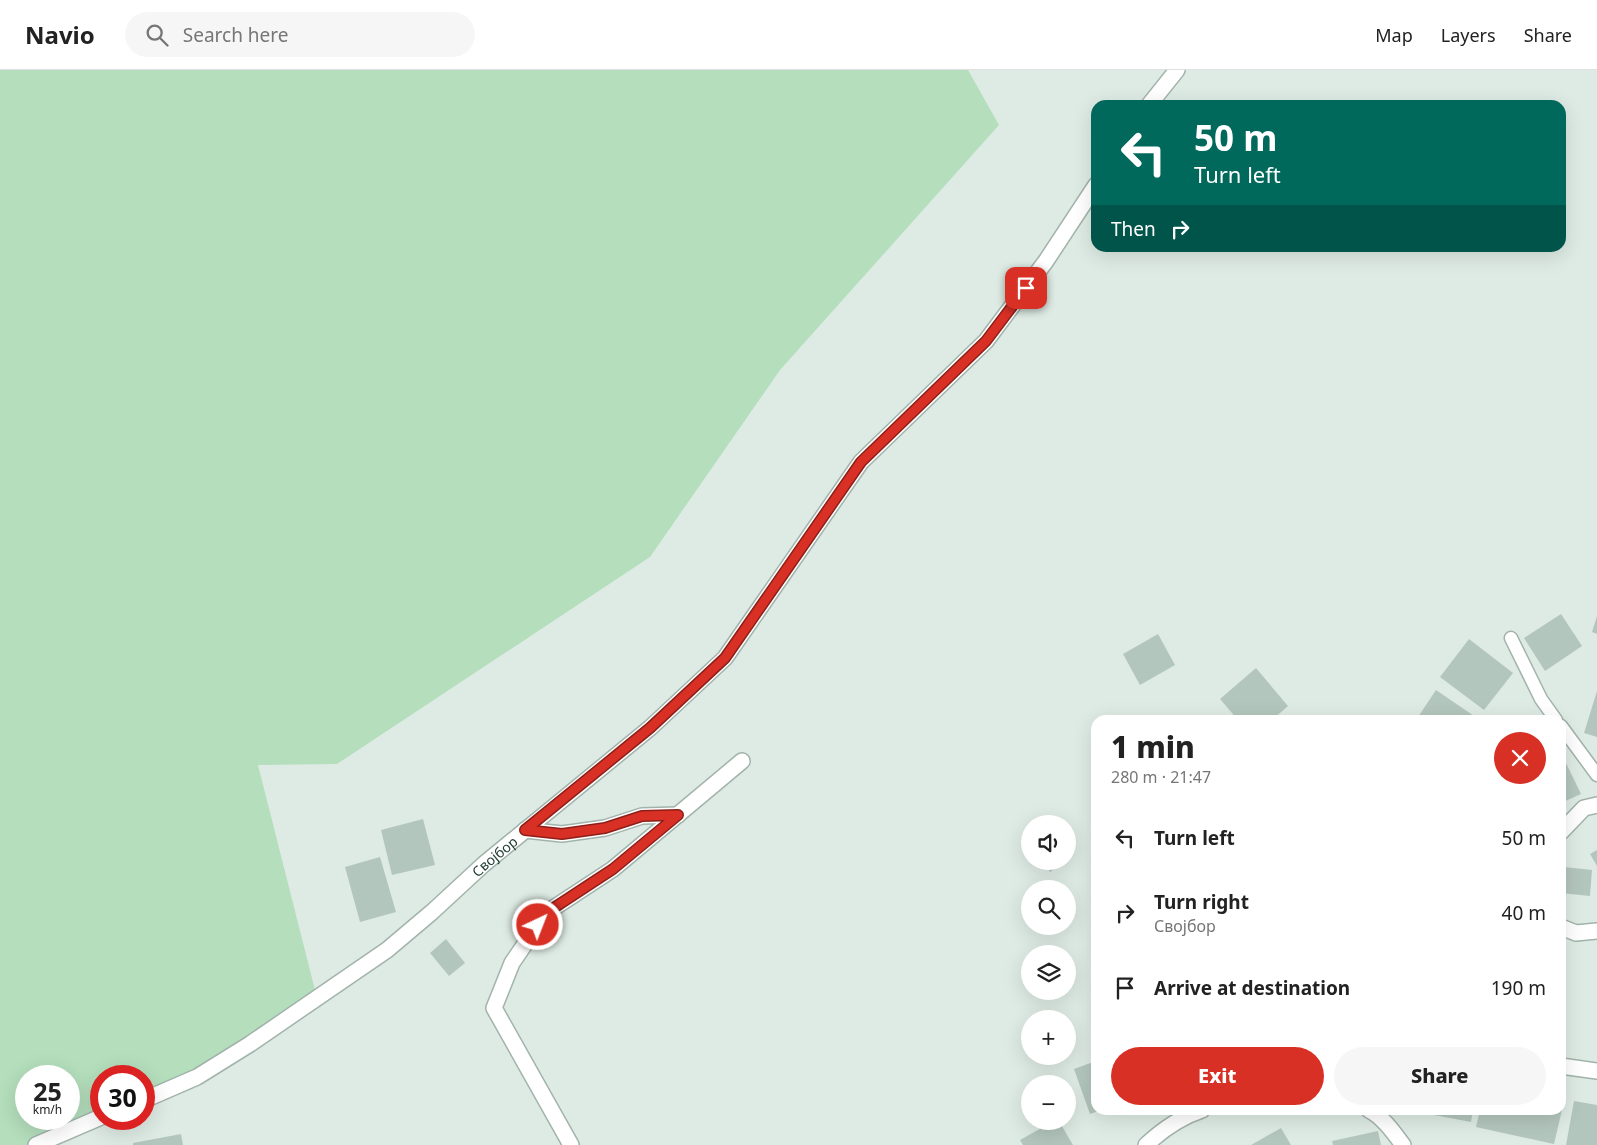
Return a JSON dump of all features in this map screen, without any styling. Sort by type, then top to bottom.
[{"type":"street","points":[[1153,100],[1177,70]]},
{"type":"street","name":"Својбор","points":[[155,1095],[197,1077],[250,1044],[387,950],[484,864],[650,728],[725,658],[861,462],[986,341],[1046,261],[1091,193]]},
{"type":"street","points":[[572,1145],[494,1008],[512,963],[546,913],[613,869],[742,761]]},
{"type":"street","points":[[1566,827],[1584,808],[1597,805]]},
{"type":"street","points":[[525,830],[562,834],[605,828],[642,816],[678,815]]},
{"type":"street","points":[[1566,929],[1576,932],[1597,931]]},
{"type":"street","points":[[1566,1067],[1597,1071]]},
{"type":"street","points":[[1146,1145],[1157,1135],[1192,1115]]},
{"type":"street","points":[[1377,1115],[1394,1132],[1403,1145]]},
{"type":"street","points":[[36,1145],[90,1123]]},
{"type":"lane","points":[[1511,638],[1541,699],[1552,715]]},
{"type":"lane","points":[[1566,733],[1597,775]]},
{"type":"green space","points":[[0,70],[968,70],[999,125],[780,370],[650,557],[337,764],[258,765],[317,998],[155,1094],[155,1065],[90,1065],[90,1122],[80,1126],[80,1065],[15,1065],[15,1130],[71,1130],[36,1145],[0,1145]]},
{"type":"building","points":[[1561,614],[1582,646],[1545,671],[1524,638]]},
{"type":"building","points":[[1597,616],[1597,634],[1592,632]]},
{"type":"building","points":[[1158,634],[1175,665],[1140,685],[1123,654]]},
{"type":"building","points":[[1469,639],[1513,673],[1484,710],[1440,677]]},
{"type":"building","points":[[1256,668],[1288,706],[1278,715],[1234,715],[1220,699]]},
{"type":"building","points":[[1436,690],[1473,715],[1419,715]]},
{"type":"building","points":[[1597,691],[1597,737],[1584,733]]},
{"type":"building","points":[[1566,763],[1581,794],[1566,801]]},
{"type":"building","points":[[423,819],[435,865],[392,875],[381,830]]},
{"type":"building","points":[[1597,850],[1597,866],[1590,854]]},
{"type":"building","points":[[380,857],[396,912],[360,922],[345,867]]},
{"type":"building","points":[[1566,867],[1592,870],[1590,896],[1566,894]]},
{"type":"building","points":[[446,939],[465,963],[449,976],[430,953]]},
{"type":"building","points":[[1091,1063],[1091,1114],[1090,1114],[1074,1069]]},
{"type":"building","points":[[1574,1101],[1597,1105],[1597,1145],[1566,1145]]},
{"type":"building","points":[[1434,1115],[1472,1115],[1471,1122]]},
{"type":"building","points":[[1479,1115],[1561,1115],[1554,1144],[1476,1127]]},
{"type":"building","points":[[1281,1128],[1291,1145],[1251,1145]]},
{"type":"building","points":[[1038,1130],[1064,1130],[1073,1145],[1023,1145],[1020,1140]]},
{"type":"building","points":[[1378,1131],[1381,1145],[1333,1145],[1332,1141]]},
{"type":"building","points":[[181,1134],[183,1145],[133,1145],[133,1143]]},
{"type":"route","points":[[538,925],[546,913],[613,869],[678,815],[642,816],[605,828],[562,834],[525,830],[650,728],[725,658],[861,462],[986,341],[1026,288]]}]
